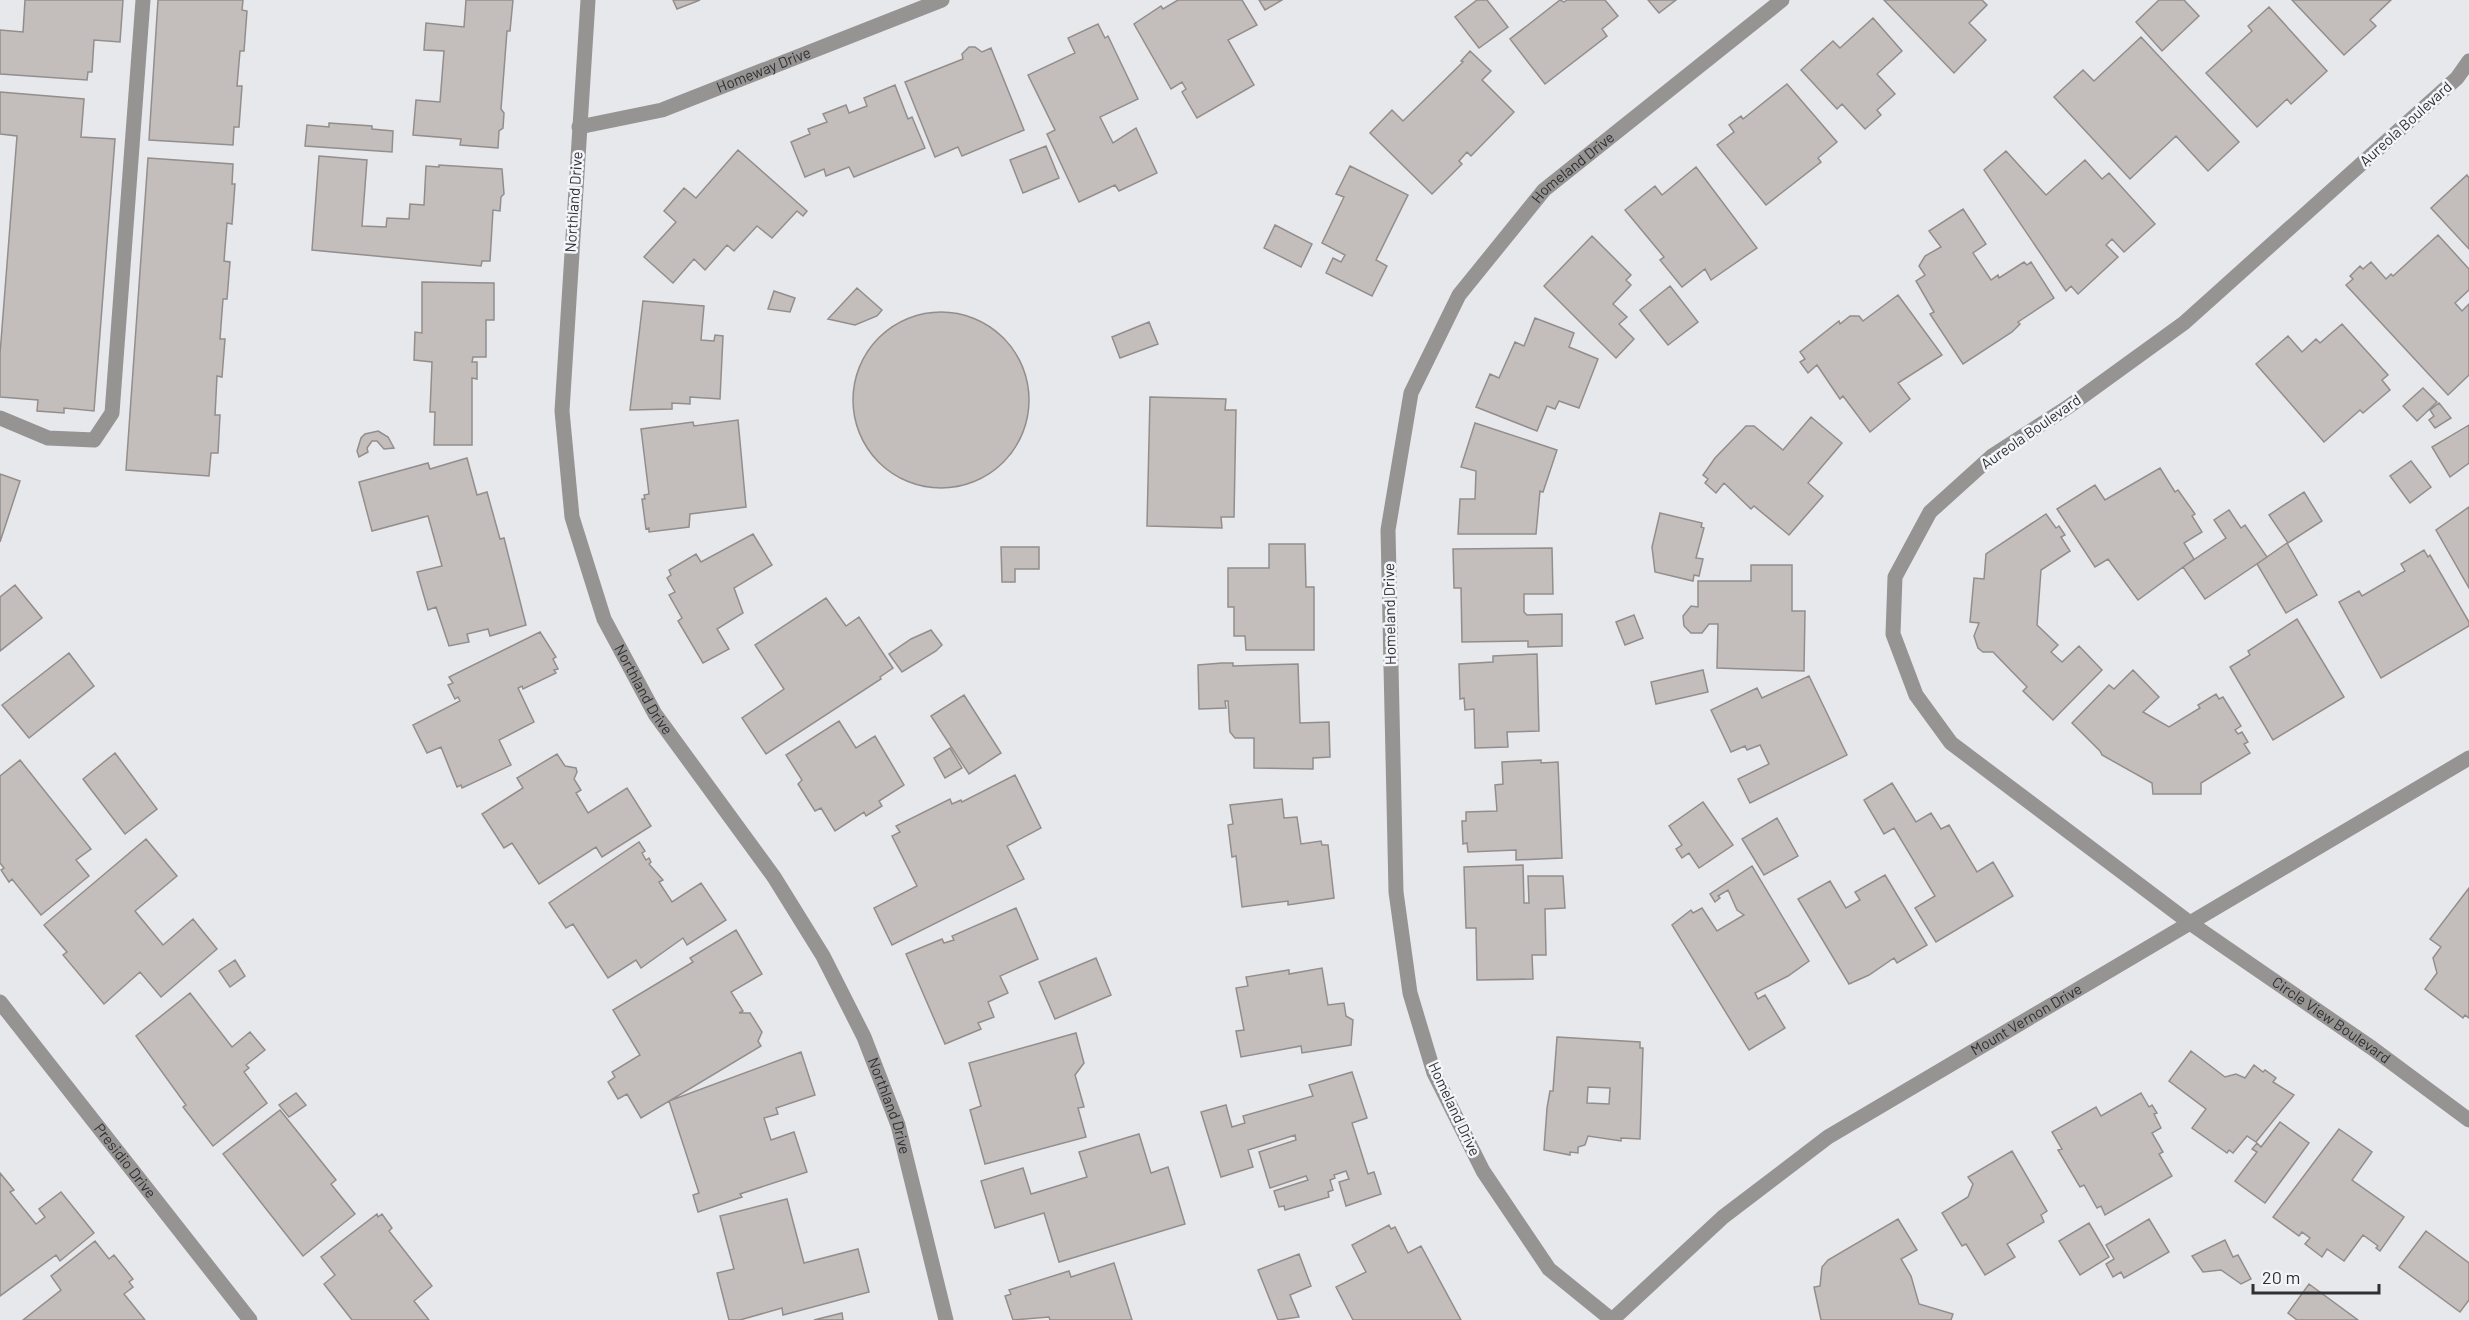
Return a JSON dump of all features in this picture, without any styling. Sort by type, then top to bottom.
[{"type":"street","points":[[0,418],[48,438],[94,440],[111,412],[143,0]]},
{"type":"street","name":"Northland Drive","points":[[588,0],[562,411],[572,517],[604,619],[655,714],[774,877],[823,957],[864,1037],[898,1125],[946,1320]]},
{"type":"street","name":"Homeway Drive","points":[[579,127],[662,110],[942,0]]},
{"type":"street","name":"Homeland Drive","points":[[1612,1320],[1549,1269],[1483,1171],[1434,1073],[1410,993],[1396,892],[1388,530],[1411,393],[1459,295],[1544,190],[1782,0]]},
{"type":"street","name":"Aureola Boulevard","points":[[2190,923],[1951,743],[1916,696],[1893,634],[1895,577],[1930,512],[1992,456],[2068,407],[2184,323],[2457,78],[2469,61]]},
{"type":"street","name":"Mount Vernon Drive","points":[[1612,1320],[1723,1217],[1828,1137],[2469,759]]},
{"type":"street","name":"Circle View Boulevard","points":[[2190,923],[2372,1048],[2469,1120]]},
{"type":"street","name":"Presidio Drive","points":[[0,1002],[250,1320]]},
{"type":"building","points":[[25,0],[123,0],[120,42],[94,40],[92,72],[88,72],[87,80],[0,74],[0,30],[23,32]]},
{"type":"building","points":[[158,0],[243,0],[242,10],[247,11],[244,51],[240,51],[237,86],[242,86],[239,127],[234,127],[233,145],[149,140]]},
{"type":"building","points":[[466,0],[513,0],[510,31],[507,31],[501,109],[504,113],[503,128],[499,131],[498,148],[460,145],[461,139],[413,135],[416,100],[440,102],[444,51],[424,50],[426,23],[464,27]]},
{"type":"building","points":[[673,0],[700,0],[677,9]]},
{"type":"building","points":[[1178,0],[1242,0],[1257,25],[1228,40],[1254,85],[1197,118],[1182,92],[1186,89],[1182,82],[1171,89],[1134,24],[1161,6],[1163,9]]},
{"type":"building","points":[[1259,0],[1282,0],[1265,10]]},
{"type":"building","points":[[1477,0],[1487,0],[1508,27],[1479,48],[1455,17]]},
{"type":"building","points":[[1560,0],[1564,2],[1567,0],[1605,0],[1618,16],[1602,29],[1607,36],[1545,84],[1510,39]]},
{"type":"building","points":[[1648,0],[1676,0],[1659,13]]},
{"type":"building","points":[[1884,0],[1982,0],[1987,5],[1969,23],[1986,40],[1954,73]]},
{"type":"building","points":[[2159,0],[2184,0],[2199,16],[2162,51],[2136,22]]},
{"type":"building","points":[[2292,0],[2391,0],[2370,20],[2376,26],[2344,55]]},
{"type":"building","points":[[2269,7],[2327,71],[2291,104],[2287,99],[2257,127],[2206,73],[2252,31],[2248,26]]},
{"type":"building","points":[[1873,18],[1902,51],[1877,74],[1895,94],[1877,110],[1881,115],[1865,129],[1842,104],[1837,109],[1801,70],[1833,41],[1840,48]]},
{"type":"building","points":[[1098,24],[1105,38],[1108,36],[1138,99],[1100,117],[1113,143],[1136,128],[1157,173],[1119,191],[1115,185],[1079,202],[1047,134],[1055,130],[1028,75],[1075,53],[1068,38]]},
{"type":"building","points":[[2141,37],[2239,142],[2208,171],[2176,136],[2130,179],[2054,97],[2083,70],[2094,81]]},
{"type":"building","points":[[969,47],[975,47],[982,52],[991,48],[1024,130],[962,156],[958,147],[935,157],[905,82],[963,59],[962,54]]},
{"type":"building","points":[[1470,51],[1491,71],[1482,80],[1514,112],[1471,156],[1467,152],[1459,161],[1462,164],[1432,194],[1370,133],[1392,110],[1403,121],[1463,62],[1461,61]]},
{"type":"building","points":[[1787,84],[1837,142],[1818,158],[1821,162],[1766,205],[1717,145],[1734,132],[1729,125],[1741,116],[1743,119]]},
{"type":"building","points":[[895,85],[908,119],[912,117],[925,148],[854,177],[849,167],[826,176],[824,169],[805,177],[791,142],[810,134],[808,129],[827,122],[823,114],[846,105],[849,113],[867,106],[864,98]]},
{"type":"building","points":[[0,92],[84,99],[81,137],[115,139],[94,411],[64,408],[64,413],[37,411],[38,400],[0,397],[0,354],[17,136],[0,134]]},
{"type":"building","points":[[329,123],[372,126],[372,129],[393,131],[392,152],[305,146],[307,125],[329,127]]},
{"type":"building","points":[[1046,146],[1059,178],[1023,193],[1010,160]]},
{"type":"building","points":[[738,150],[807,211],[803,216],[797,211],[772,238],[757,226],[734,251],[727,245],[705,270],[694,259],[673,283],[644,257],[676,222],[664,211],[684,188],[696,198]]},
{"type":"building","points":[[2006,151],[2046,195],[2085,160],[2102,179],[2109,173],[2155,224],[2124,252],[2112,239],[2106,245],[2118,257],[2078,294],[2071,286],[2066,291],[1984,170]]},
{"type":"building","points":[[319,156],[367,160],[362,226],[386,227],[387,218],[409,219],[410,204],[424,205],[426,166],[502,169],[504,194],[501,197],[500,211],[493,210],[490,261],[482,261],[481,266],[312,250]]},
{"type":"building","points":[[148,158],[233,164],[232,184],[235,184],[232,224],[227,223],[224,261],[230,262],[227,299],[223,299],[220,339],[225,339],[222,377],[217,376],[215,415],[220,415],[218,453],[211,453],[209,476],[126,470]]},
{"type":"building","points":[[1350,166],[1408,195],[1376,260],[1387,266],[1372,296],[1326,273],[1333,258],[1341,262],[1345,255],[1322,243],[1344,197],[1336,194]]},
{"type":"building","points":[[1696,167],[1757,248],[1711,280],[1705,269],[1682,287],[1660,260],[1664,257],[1625,210],[1655,186],[1662,195]]},
{"type":"building","points":[[2467,175],[2469,178],[2469,249],[2431,208]]},
{"type":"building","points":[[1963,209],[1986,244],[1973,253],[1991,280],[1998,275],[1999,278],[2024,262],[2027,265],[2031,262],[2054,298],[2018,322],[2020,324],[2012,332],[1963,364],[1930,314],[1934,312],[1916,281],[1925,275],[1919,266],[1925,256],[1941,247],[1929,231]]},
{"type":"building","points":[[1275,225],[1312,244],[1301,267],[1264,248]]},
{"type":"building","points":[[2438,235],[2469,269],[2469,290],[2455,303],[2462,311],[2469,304],[2469,375],[2448,395],[2346,285],[2353,279],[2350,276],[2360,266],[2363,269],[2371,262],[2386,279],[2391,274],[2393,276]]},
{"type":"building","points":[[1592,236],[1631,275],[1626,280],[1631,285],[1613,304],[1627,317],[1619,324],[1634,339],[1616,358],[1544,286]]},
{"type":"building","points":[[422,282],[494,283],[494,320],[486,320],[486,357],[473,357],[472,362],[477,362],[477,379],[472,378],[472,445],[434,445],[435,412],[430,412],[432,362],[414,360],[415,332],[422,333]]},
{"type":"building","points":[[1670,286],[1698,322],[1668,345],[1640,310]]},
{"type":"building","points":[[857,288],[882,310],[877,316],[855,325],[828,319]]},
{"type":"building","points":[[774,291],[795,298],[790,312],[768,309]]},
{"type":"building","points":[[1898,295],[1942,355],[1898,383],[1910,399],[1870,432],[1843,396],[1840,399],[1817,365],[1808,373],[1800,362],[1805,359],[1800,352],[1839,321],[1840,324],[1850,316],[1859,316],[1863,321]]},
{"type":"building","points":[[643,301],[704,306],[701,340],[714,341],[715,335],[723,336],[720,399],[690,397],[690,404],[672,403],[672,409],[630,410]]},
{"type":"building","points":[[941,312],[958,313],[975,318],[1003,338],[1023,366],[1028,383],[1028,417],[1023,434],[1003,462],[975,482],[958,487],[941,488],[924,487],[907,482],[879,462],[859,434],[854,417],[853,400],[854,383],[859,366],[879,338],[907,318],[924,313]]},
{"type":"building","points":[[1535,318],[1574,333],[1569,347],[1598,359],[1579,408],[1559,401],[1555,409],[1547,406],[1537,431],[1476,407],[1490,374],[1499,378],[1515,342],[1524,346]]},
{"type":"building","points":[[1149,322],[1158,344],[1120,358],[1112,337]]},
{"type":"building","points":[[2342,324],[2388,375],[2382,380],[2390,390],[2363,413],[2360,410],[2324,442],[2256,364],[2288,336],[2302,352],[2316,339],[2320,343]]},
{"type":"building","points":[[2423,388],[2437,402],[2417,421],[2403,406]]},
{"type":"building","points":[[1150,397],[1226,399],[1225,410],[1236,410],[1234,517],[1221,517],[1222,528],[1147,526]]},
{"type":"building","points":[[2439,403],[2451,418],[2435,428],[2429,420],[2434,416],[2430,410]]},
{"type":"building","points":[[1811,417],[1842,443],[1808,483],[1823,496],[1789,535],[1754,506],[1751,509],[1724,483],[1716,493],[1705,483],[1708,479],[1703,475],[1715,458],[1746,426],[1754,426],[1783,450]]},
{"type":"building","points":[[738,420],[746,507],[690,514],[689,527],[649,532],[649,528],[646,529],[642,499],[645,499],[644,495],[649,494],[641,429],[693,422],[694,426]]},
{"type":"building","points":[[1475,423],[1557,450],[1543,492],[1540,491],[1536,534],[1458,534],[1460,499],[1475,499],[1476,471],[1461,467]]},
{"type":"building","points":[[2469,425],[2469,463],[2450,477],[2432,447]]},
{"type":"building","points":[[378,431],[388,437],[394,448],[384,449],[377,441],[372,441],[367,448],[368,452],[359,457],[357,451],[361,438],[365,434]]},
{"type":"building","points":[[467,458],[477,495],[487,492],[500,539],[504,538],[526,625],[490,636],[488,629],[467,634],[469,642],[449,646],[436,607],[428,610],[417,572],[442,566],[428,516],[372,531],[359,482],[428,463],[430,469]]},
{"type":"building","points":[[2411,461],[2431,487],[2410,503],[2390,476]]},
{"type":"building","points":[[2160,468],[2175,492],[2178,490],[2195,514],[2192,516],[2202,532],[2184,543],[2194,559],[2138,600],[2108,559],[2095,567],[2057,509],[2095,485],[2105,500]]},
{"type":"building","points":[[0,474],[20,481],[0,542]]},
{"type":"building","points":[[2304,492],[2322,521],[2288,543],[2269,515]]},
{"type":"building","points":[[2469,507],[2469,588],[2436,530]]},
{"type":"building","points":[[2229,510],[2241,528],[2245,525],[2267,557],[2205,599],[2183,567],[2226,538],[2214,520]]},
{"type":"building","points":[[1660,513],[1702,523],[1701,527],[1704,528],[1696,558],[1703,559],[1699,576],[1694,575],[1693,581],[1655,572],[1652,547]]},
{"type":"building","points":[[2046,514],[2056,528],[2059,526],[2065,535],[2061,537],[2070,551],[2041,570],[2037,625],[2058,645],[2051,652],[2062,662],[2079,646],[2102,670],[2053,720],[2023,691],[2027,687],[1993,652],[1983,652],[1978,648],[1974,636],[1979,623],[1970,622],[1974,578],[1984,579],[1986,554]]},
{"type":"building","points":[[753,534],[772,565],[734,588],[743,613],[717,629],[729,649],[703,663],[678,621],[682,618],[669,595],[675,592],[667,578],[671,575],[669,570],[696,554],[701,562]]},
{"type":"building","points":[[2287,543],[2317,595],[2286,613],[2257,564]]},
{"type":"building","points":[[1269,544],[1305,544],[1306,587],[1314,587],[1314,650],[1246,650],[1245,636],[1234,636],[1234,607],[1228,607],[1228,568],[1269,568]]},
{"type":"building","points":[[1001,547],[1039,547],[1039,569],[1015,569],[1015,582],[1002,582]]},
{"type":"building","points":[[1552,548],[1553,594],[1524,594],[1524,612],[1527,615],[1562,614],[1562,646],[1528,647],[1528,641],[1462,642],[1461,588],[1454,588],[1453,549]]},
{"type":"building","points":[[2424,550],[2428,557],[2430,555],[2469,622],[2469,626],[2381,678],[2339,602],[2359,591],[2362,596],[2405,571],[2401,564]]},
{"type":"building","points":[[1751,565],[1792,565],[1792,611],[1805,611],[1804,671],[1717,668],[1718,624],[1709,624],[1702,633],[1691,633],[1684,626],[1683,616],[1691,606],[1698,607],[1698,581],[1751,581]]},
{"type":"building","points":[[15,585],[42,618],[0,651],[0,597]]},
{"type":"building","points":[[826,598],[846,626],[859,617],[893,668],[880,677],[881,679],[766,754],[742,718],[784,689],[755,645]]},
{"type":"building","points":[[1634,615],[1643,638],[1625,645],[1616,622]]},
{"type":"building","points":[[2297,619],[2344,697],[2273,740],[2230,667],[2250,655],[2248,651]]},
{"type":"building","points":[[931,630],[942,645],[902,672],[889,654],[911,639]]},
{"type":"building","points":[[540,632],[556,657],[553,659],[558,669],[554,670],[556,673],[523,689],[522,686],[518,688],[534,722],[499,740],[511,765],[462,788],[461,785],[457,787],[441,747],[427,753],[413,725],[460,701],[458,697],[455,699],[448,685],[453,683],[449,677]]},
{"type":"building","points":[[69,653],[94,686],[29,738],[2,705]]},
{"type":"building","points":[[1537,654],[1539,731],[1507,732],[1508,747],[1475,748],[1474,709],[1465,710],[1464,698],[1460,699],[1459,664],[1493,662],[1493,656]]},
{"type":"building","points":[[1233,663],[1233,666],[1298,664],[1300,723],[1329,722],[1330,757],[1313,758],[1313,769],[1254,768],[1254,738],[1235,738],[1230,732],[1228,701],[1225,701],[1226,708],[1199,709],[1198,665]]},
{"type":"building","points":[[1703,670],[1708,692],[1656,704],[1651,682]]},
{"type":"building","points":[[2133,670],[2159,697],[2143,712],[2169,727],[2200,708],[2198,705],[2216,694],[2219,699],[2223,697],[2241,726],[2235,730],[2238,734],[2242,732],[2248,742],[2244,744],[2250,753],[2201,783],[2201,794],[2153,794],[2152,783],[2102,755],[2072,723],[2109,685],[2114,689]]},
{"type":"building","points":[[1809,676],[1847,755],[1750,803],[1738,779],[1769,764],[1760,745],[1747,750],[1745,746],[1731,752],[1711,710],[1757,688],[1762,698]]},
{"type":"building","points":[[964,695],[1001,753],[969,774],[931,716]]},
{"type":"building","points":[[839,721],[856,748],[875,736],[904,785],[879,801],[882,806],[866,816],[864,812],[835,831],[821,808],[815,811],[798,784],[802,780],[786,755]]},
{"type":"building","points":[[950,748],[962,768],[945,778],[934,758]]},
{"type":"building","points":[[115,753],[157,809],[125,834],[83,779]]},
{"type":"building","points":[[557,754],[565,766],[576,768],[574,779],[581,790],[576,793],[588,813],[627,788],[651,826],[602,857],[596,847],[539,884],[512,843],[504,848],[482,814],[523,788],[517,778]]},
{"type":"building","points":[[20,760],[91,849],[76,860],[89,876],[41,915],[12,879],[9,882],[1,870],[4,868],[0,863],[0,776]]},
{"type":"building","points":[[1541,760],[1541,763],[1558,762],[1562,858],[1516,860],[1516,850],[1468,852],[1467,843],[1463,844],[1462,821],[1466,821],[1466,812],[1497,811],[1495,785],[1503,784],[1502,762]]},
{"type":"building","points":[[1015,775],[1041,828],[1007,846],[1024,879],[892,945],[874,908],[917,886],[892,836],[900,832],[896,826],[950,799],[952,804],[961,800],[962,802]]},
{"type":"building","points":[[1892,783],[1916,822],[1931,813],[1941,829],[1949,825],[1977,872],[1993,862],[2013,896],[1936,942],[1915,908],[1935,896],[1894,828],[1884,834],[1864,800]]},
{"type":"building","points":[[1282,799],[1284,818],[1297,817],[1301,844],[1321,841],[1322,845],[1328,845],[1334,898],[1288,905],[1288,901],[1242,907],[1236,856],[1232,857],[1228,825],[1233,824],[1230,805]]},
{"type":"building","points":[[1703,802],[1733,845],[1699,868],[1689,853],[1682,858],[1676,849],[1682,845],[1669,826]]},
{"type":"building","points":[[1777,818],[1798,856],[1764,875],[1742,839]]},
{"type":"building","points":[[146,839],[177,876],[135,911],[163,945],[193,919],[217,949],[161,997],[140,972],[104,1004],[63,955],[67,952],[44,925]]},
{"type":"building","points":[[639,842],[645,851],[642,853],[646,860],[649,858],[651,862],[649,864],[663,880],[659,882],[672,902],[701,883],[726,920],[687,945],[683,938],[641,968],[636,960],[608,978],[573,924],[566,928],[549,903]]},
{"type":"building","points":[[1523,865],[1524,903],[1529,903],[1528,876],[1563,876],[1565,908],[1545,909],[1546,955],[1532,955],[1533,979],[1477,980],[1476,928],[1466,928],[1464,867]]},
{"type":"building","points":[[1752,866],[1809,961],[1788,976],[1755,993],[1758,999],[1765,995],[1785,1028],[1749,1050],[1672,925],[1691,910],[1693,913],[1702,908],[1717,931],[1744,915],[1737,910],[1728,890],[1718,896],[1720,898],[1715,902],[1710,894]]},
{"type":"building","points":[[1885,875],[1927,945],[1897,963],[1894,958],[1869,975],[1849,984],[1798,899],[1830,881],[1846,908],[1860,900],[1855,892]]},
{"type":"building","points":[[2469,888],[2469,1018],[2465,1015],[2463,1018],[2425,989],[2437,973],[2433,958],[2441,947],[2430,939]]},
{"type":"building","points":[[1016,908],[1038,959],[1000,976],[1008,993],[988,1002],[994,1017],[978,1023],[981,1029],[945,1044],[906,954],[942,939],[944,943],[954,940],[952,936]]},
{"type":"building","points":[[736,930],[762,974],[731,992],[743,1011],[739,1013],[750,1013],[762,1032],[758,1041],[761,1046],[641,1118],[627,1094],[618,1099],[608,1082],[615,1077],[612,1072],[640,1055],[613,1010],[693,962],[690,958]]},
{"type":"building","points":[[1096,958],[1111,995],[1055,1019],[1039,982]]},
{"type":"building","points":[[235,960],[245,976],[230,987],[219,971]]},
{"type":"building","points":[[1322,968],[1328,1005],[1344,1003],[1346,1016],[1353,1020],[1351,1045],[1302,1053],[1301,1046],[1241,1057],[1236,1031],[1244,1030],[1236,988],[1248,986],[1246,977],[1289,970],[1289,974]]},
{"type":"building","points":[[190,993],[232,1047],[250,1032],[265,1050],[246,1065],[249,1068],[244,1072],[267,1103],[213,1146],[183,1107],[186,1105],[136,1036]]},
{"type":"building","points":[[1076,1033],[1084,1063],[1075,1075],[1084,1107],[1078,1108],[1086,1137],[985,1164],[970,1110],[981,1106],[969,1063]]},
{"type":"building","points":[[1557,1037],[1640,1042],[1640,1048],[1643,1048],[1640,1139],[1621,1138],[1621,1141],[1588,1136],[1585,1145],[1578,1147],[1578,1153],[1570,1152],[1570,1155],[1544,1150],[1547,1108],[1550,1091],[1553,1091]],"holes":[[[1588,1087],[1610,1088],[1609,1104],[1587,1103]]]},
{"type":"building","points":[[2191,1051],[2225,1077],[2236,1074],[2245,1078],[2254,1065],[2276,1078],[2273,1082],[2294,1095],[2256,1142],[2247,1136],[2233,1153],[2229,1150],[2227,1153],[2192,1128],[2206,1109],[2169,1081]]},
{"type":"building","points":[[801,1052],[815,1095],[776,1108],[778,1114],[764,1118],[771,1140],[794,1132],[807,1172],[740,1194],[742,1197],[698,1212],[693,1195],[699,1193],[669,1101]]},
{"type":"building","points":[[1352,1072],[1367,1118],[1352,1123],[1368,1174],[1374,1172],[1381,1194],[1346,1206],[1339,1182],[1349,1179],[1346,1171],[1334,1175],[1335,1178],[1330,1180],[1333,1190],[1328,1192],[1329,1197],[1285,1210],[1284,1206],[1279,1207],[1274,1191],[1308,1180],[1306,1176],[1270,1188],[1259,1152],[1296,1140],[1295,1135],[1248,1150],[1253,1167],[1221,1177],[1201,1112],[1226,1105],[1232,1127],[1245,1123],[1243,1116],[1313,1096],[1309,1085]]},
{"type":"building","points":[[296,1093],[306,1105],[289,1117],[279,1105]]},
{"type":"building","points":[[2141,1093],[2149,1107],[2152,1105],[2157,1113],[2154,1114],[2161,1128],[2152,1133],[2163,1152],[2159,1154],[2172,1176],[2105,1215],[2101,1206],[2097,1208],[2084,1185],[2080,1187],[2058,1150],[2062,1149],[2052,1132],[2096,1107],[2101,1116]]},
{"type":"building","points":[[280,1110],[336,1180],[331,1184],[355,1214],[303,1256],[223,1154]]},
{"type":"building","points":[[2280,1122],[2309,1143],[2265,1203],[2235,1181],[2257,1152],[2252,1149],[2257,1143],[2261,1147]]},
{"type":"building","points":[[2339,1129],[2372,1152],[2352,1180],[2404,1217],[2380,1251],[2376,1248],[2378,1246],[2363,1235],[2344,1261],[2327,1249],[2322,1257],[2305,1244],[2310,1238],[2302,1232],[2299,1236],[2273,1217]]},
{"type":"building","points":[[1139,1134],[1151,1173],[1168,1167],[1185,1224],[1059,1262],[1044,1213],[995,1228],[981,1181],[1023,1168],[1031,1194],[1087,1177],[1079,1152]]},
{"type":"building","points":[[2012,1151],[2047,1211],[2041,1215],[2044,1222],[2007,1244],[2015,1257],[1985,1275],[1966,1244],[1962,1246],[1942,1213],[1968,1197],[1973,1184],[1968,1177]]},
{"type":"building","points":[[0,1173],[14,1190],[10,1192],[36,1224],[45,1217],[39,1209],[61,1192],[94,1233],[60,1261],[56,1255],[0,1296]]},
{"type":"building","points":[[787,1199],[804,1263],[858,1249],[869,1292],[783,1315],[782,1308],[740,1320],[729,1320],[717,1273],[734,1269],[720,1216]]},
{"type":"building","points":[[377,1214],[378,1217],[382,1214],[392,1228],[389,1231],[432,1286],[414,1301],[429,1320],[352,1320],[324,1284],[335,1275],[321,1257]]},
{"type":"building","points":[[1898,1219],[1917,1250],[1901,1259],[1911,1276],[1919,1304],[1953,1314],[1951,1320],[1821,1320],[1814,1287],[1820,1286],[1822,1267],[1828,1260]]},
{"type":"building","points":[[2149,1219],[2169,1252],[2124,1278],[2121,1272],[2113,1277],[2106,1264],[2114,1259],[2106,1245]]},
{"type":"building","points":[[2089,1223],[2109,1257],[2080,1275],[2059,1241]]},
{"type":"building","points":[[1389,1225],[1391,1229],[1395,1227],[1408,1253],[1421,1246],[1461,1320],[1353,1320],[1336,1287],[1366,1272],[1352,1245]]},
{"type":"building","points":[[2426,1231],[2469,1263],[2469,1300],[2460,1312],[2399,1267]]},
{"type":"building","points":[[2225,1240],[2233,1257],[2238,1255],[2251,1279],[2241,1284],[2221,1270],[2203,1272],[2192,1256]]},
{"type":"building","points":[[95,1241],[109,1259],[114,1255],[133,1279],[129,1282],[133,1287],[124,1294],[145,1320],[23,1320],[61,1290],[51,1276]]},
{"type":"building","points":[[1299,1254],[1311,1286],[1290,1295],[1299,1317],[1278,1320],[1258,1270]]},
{"type":"building","points":[[1114,1263],[1132,1320],[1050,1320],[1049,1317],[1013,1320],[1005,1296],[1011,1294],[1009,1290],[1069,1271],[1071,1277]]},
{"type":"building","points":[[2309,1284],[2358,1320],[2297,1320],[2288,1313]]},
{"type":"building","points":[[842,1313],[843,1320],[814,1320]]}]
